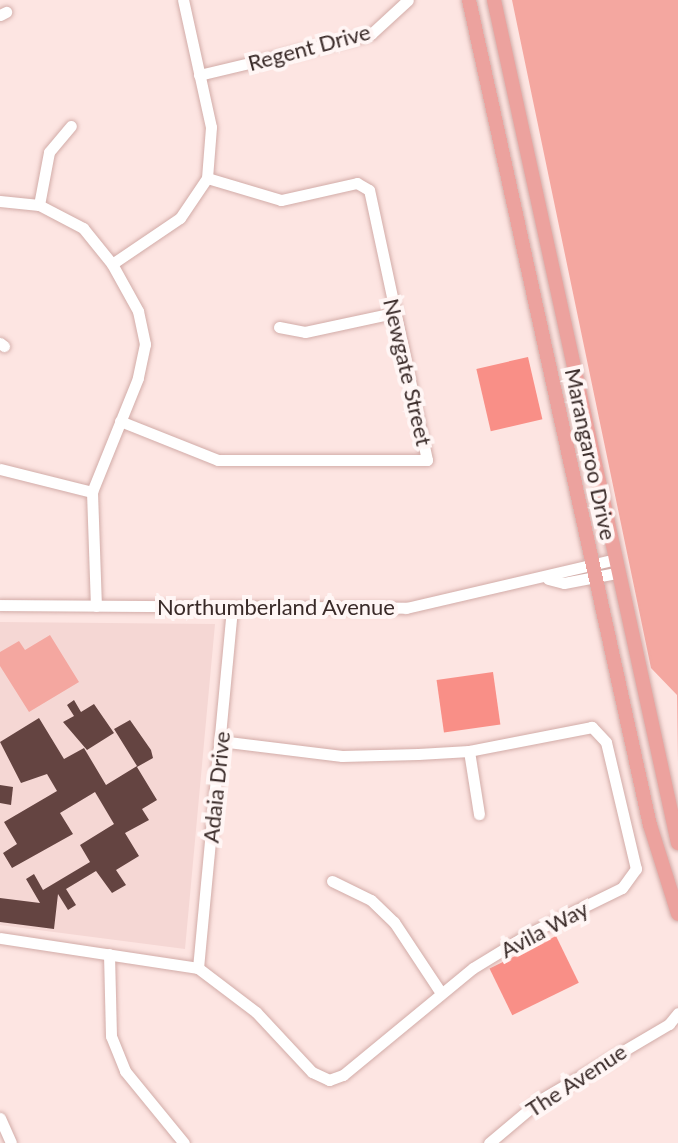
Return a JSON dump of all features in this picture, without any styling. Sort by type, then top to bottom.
[{"type":"main road","name":"Marangaroo Drive","points":[[494,0],[615,567],[678,843]]},
{"type":"main road","name":"Marangaroo Drive","points":[[469,1],[650,825],[678,914]]},
{"type":"street","points":[[112,264],[180,218],[207,178],[211,127],[183,0]]},
{"type":"street","name":"Regent Drive","points":[[199,75],[371,34],[408,0]]},
{"type":"street","points":[[39,205],[49,152],[71,126]]},
{"type":"street","name":"Newgate Street","points":[[120,421],[218,460],[427,460],[369,190],[357,183],[281,200],[207,178]]},
{"type":"street","points":[[0,201],[39,205],[83,228],[112,264],[138,311],[145,344],[120,421],[92,492],[96,606]]},
{"type":"street","points":[[279,327],[305,332],[394,313]]},
{"type":"street","points":[[0,469],[92,492]]},
{"type":"street","name":"Northumberland Avenue","points":[[0,605],[406,608],[548,579],[564,583],[593,570],[615,567]]},
{"type":"street","name":"Adaia Drive","points":[[198,968],[232,607]]},
{"type":"street","name":"Avila Way","points":[[0,938],[198,968],[256,1012],[312,1072],[329,1080],[343,1075],[441,993],[532,932],[622,888],[636,869],[606,742],[592,727],[469,751],[342,756],[220,741]]},
{"type":"street","points":[[469,751],[479,814]]},
{"type":"street","points":[[332,881],[371,900],[394,922],[441,993]]},
{"type":"street","points":[[109,954],[111,1036],[125,1071],[184,1143]]},
{"type":"street","name":"The Avenue","points":[[489,1143],[540,1100],[674,1023],[678,1013]]},
{"type":"street","points":[[0,1118],[11,1143]]},
{"type":"shaded area","points":[[512,0],[678,0],[678,763],[677,695],[651,668]]},
{"type":"shaded area","points":[[528,357],[542,419],[491,431],[476,369]]},
{"type":"shaded area","points":[[0,622],[215,624],[185,949],[0,925]]},
{"type":"shaded area","points":[[50,635],[79,682],[29,712],[0,666],[0,652],[19,641],[25,650]]},
{"type":"shaded area","points":[[493,672],[500,724],[444,732],[437,680]]},
{"type":"shaded area","points":[[556,936],[579,983],[512,1015],[489,968]]},
{"type":"building","points":[[74,700],[81,712],[94,704],[114,733],[87,750],[63,722],[74,716],[67,705]]},
{"type":"building","points":[[39,718],[64,759],[84,748],[106,785],[137,766],[114,729],[130,720],[151,750],[153,758],[137,767],[157,800],[142,809],[149,820],[125,833],[139,856],[116,870],[126,885],[112,893],[96,871],[66,889],[76,905],[68,910],[58,894],[54,929],[0,922],[0,898],[40,903],[26,879],[34,874],[43,890],[90,862],[80,845],[114,824],[95,792],[60,813],[73,834],[12,868],[3,853],[17,844],[4,822],[57,791],[47,774],[21,783],[0,742]]},
{"type":"building","points":[[0,785],[13,787],[11,805],[0,803]]}]
